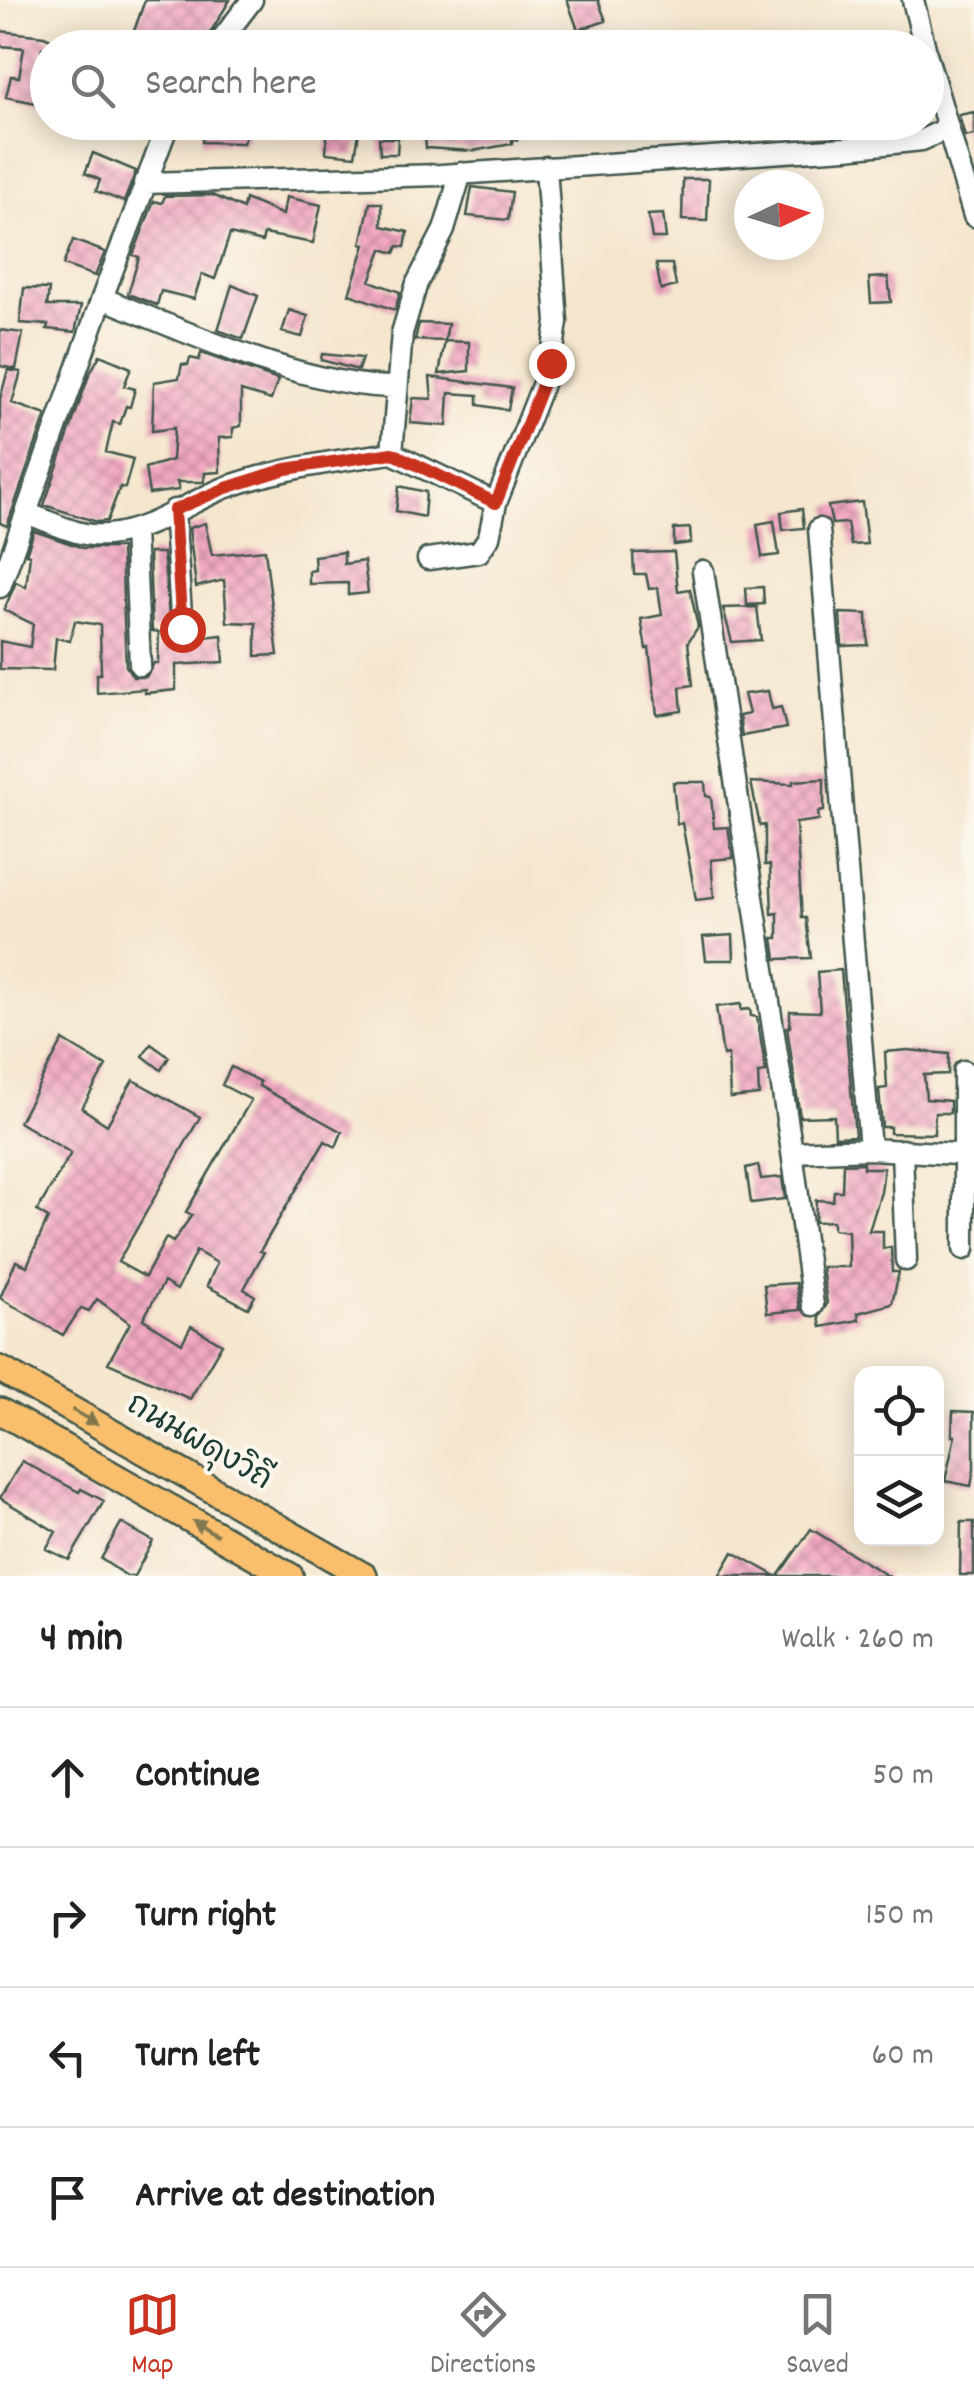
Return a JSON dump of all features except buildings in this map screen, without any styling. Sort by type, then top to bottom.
[{"type":"main road","name":"ถนนผดุงวิถี","points":[[0,1369],[364,1576]]},
{"type":"main road","points":[[0,1411],[290,1576]]},
{"type":"street","points":[[229,30],[252,0]]},
{"type":"street","points":[[913,0],[921,30]]},
{"type":"street","points":[[944,114],[974,216]]},
{"type":"street","points":[[944,130],[948,128]]},
{"type":"street","points":[[0,588],[8,540],[26,512],[162,140]]},
{"type":"street","points":[[144,182],[461,173],[922,140]]},
{"type":"street","points":[[428,559],[479,552],[489,538],[496,503],[551,363],[558,322],[546,167]]},
{"type":"street","points":[[392,453],[402,333],[417,283],[444,230],[461,173]]},
{"type":"street","points":[[102,298],[204,339],[332,382],[397,388]]},
{"type":"street","points":[[26,512],[84,534],[106,536],[134,530],[226,488],[286,469],[392,453],[496,503]]},
{"type":"street","points":[[174,510],[182,629]]},
{"type":"street","points":[[134,530],[140,665]]},
{"type":"street","points":[[819,530],[870,1149]]},
{"type":"street","points":[[703,571],[813,1305]]},
{"type":"street","points":[[964,1071],[970,1155],[964,1249]]},
{"type":"street","points":[[792,1152],[870,1149],[970,1155]]},
{"type":"street","points":[[902,1150],[906,1260]]},
{"type":"route","points":[[182,629],[174,510],[286,469],[392,453],[496,503],[551,363]]}]
